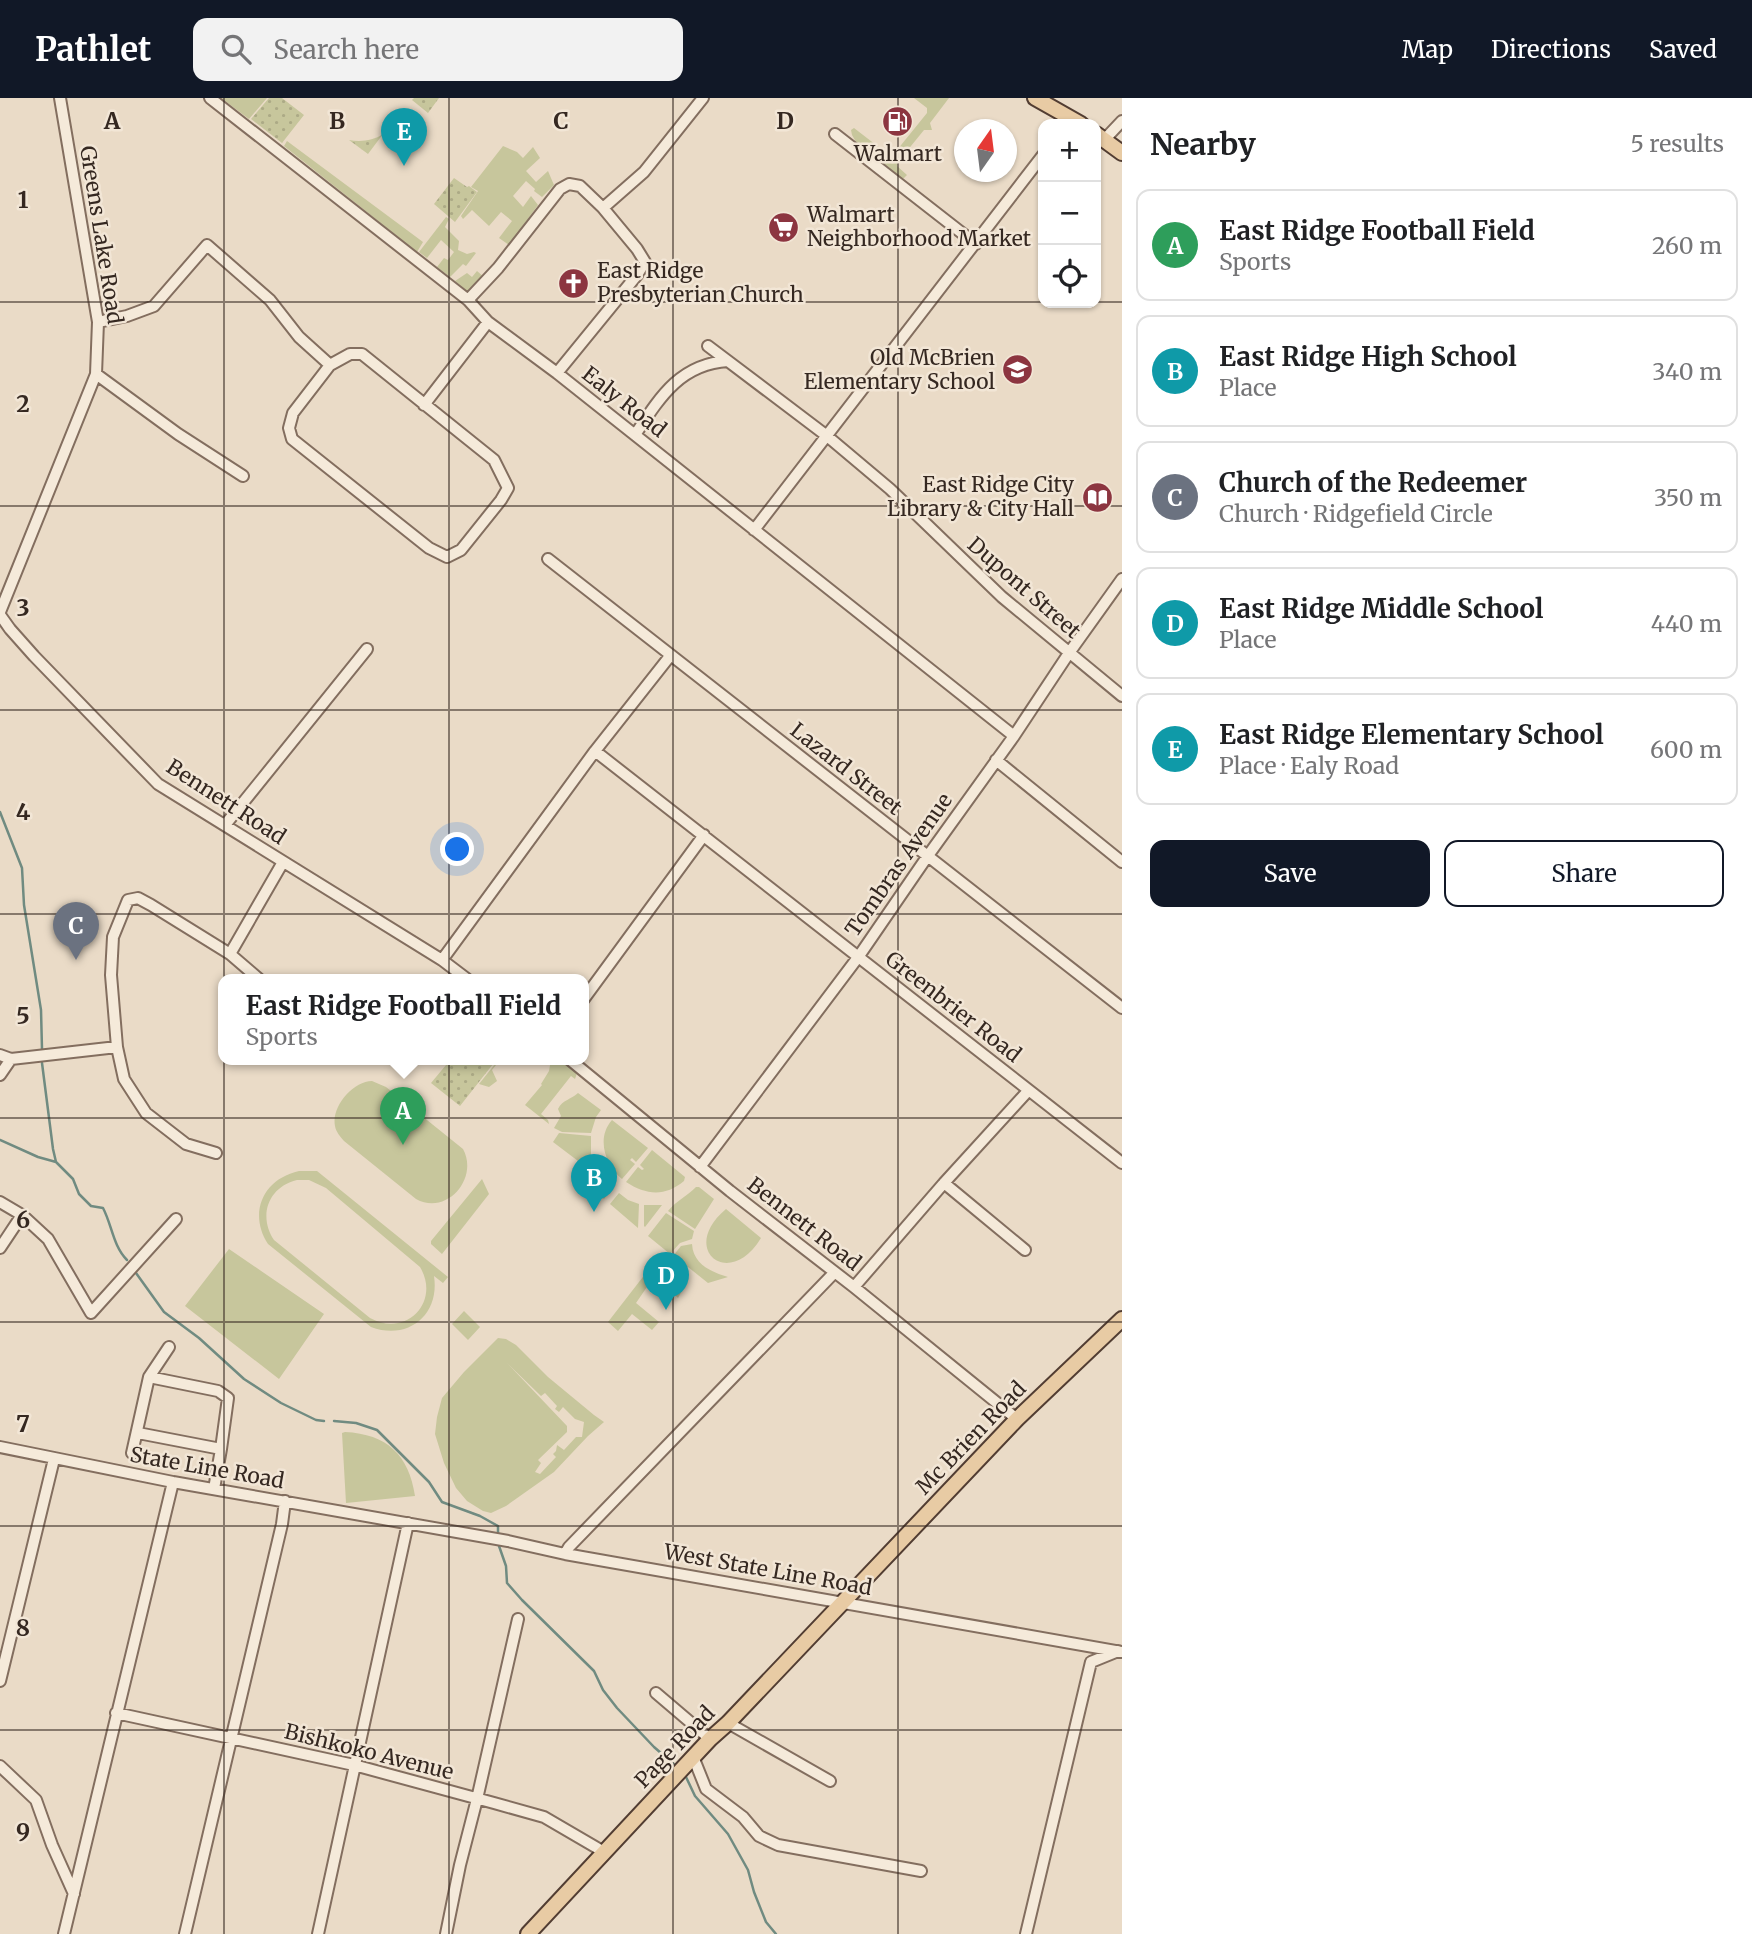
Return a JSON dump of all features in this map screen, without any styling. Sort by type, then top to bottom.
[{"type":"main road","points":[[1035,98],[1068,119]]},
{"type":"main road","points":[[1101,137],[1122,153]]},
{"type":"main road","name":"Mc Brien Road","points":[[854,1590],[1017,1419],[1122,1319]]},
{"type":"main road","name":"Page Road","points":[[528,1934],[854,1590]]},
{"type":"street","name":"Greens Lake Road","points":[[0,614],[96,374],[98,322],[60,98]]},
{"type":"street","name":"Ealy Road","points":[[210,98],[468,300],[488,322],[557,373],[1014,736]]},
{"type":"street","points":[[603,208],[644,172],[703,98]]},
{"type":"street","points":[[1101,135],[1122,121]]},
{"type":"street","points":[[835,134],[976,244]]},
{"type":"street","points":[[754,530],[1038,162]]},
{"type":"street","points":[[468,300],[498,268],[559,189],[569,184],[580,186],[603,208],[645,262],[557,373]]},
{"type":"street","points":[[98,322],[155,306],[207,245],[270,300],[299,337],[330,365]]},
{"type":"street","points":[[424,405],[488,322]]},
{"type":"street","name":"Dupont Street","points":[[708,346],[827,436],[890,489],[1002,597],[1122,696]]},
{"type":"street","points":[[350,354],[362,354],[424,405],[494,460],[508,488],[461,550],[447,557],[429,548],[292,439],[289,428],[293,414],[330,365],[350,354]]},
{"type":"street","points":[[635,435],[681,376],[708,363],[728,361]]},
{"type":"street","points":[[96,374],[243,476]]},
{"type":"street","name":"Lazard Street","points":[[548,559],[1122,1008]]},
{"type":"street","name":"Tombras Avenue","points":[[700,1167],[859,956],[1122,579]]},
{"type":"street","name":"Bennett Road","points":[[0,614],[26,647],[158,784],[460,974]]},
{"type":"street","points":[[225,825],[367,649]]},
{"type":"street","points":[[442,960],[595,751],[670,656]]},
{"type":"street","name":"Greenbrier Road","points":[[595,751],[1122,1163]]},
{"type":"street","points":[[996,760],[1122,862]]},
{"type":"street","points":[[589,992],[704,835]]},
{"type":"street","points":[[230,954],[283,862]]},
{"type":"street","points":[[216,1153],[186,1144],[146,1114],[124,1079],[117,1047],[111,975],[113,937],[128,900],[138,898],[151,905],[230,954],[253,974]]},
{"type":"street","points":[[0,1055],[11,1059],[117,1047]]},
{"type":"street","points":[[0,1075],[11,1059]]},
{"type":"street","name":"Bennett Road","points":[[576,1065],[1017,1419]]},
{"type":"street","points":[[854,1287],[1028,1091]]},
{"type":"street","points":[[944,1184],[1025,1250]]},
{"type":"street","points":[[0,1202],[22,1215],[48,1238],[91,1313],[176,1219]]},
{"type":"street","points":[[0,1248],[22,1215]]},
{"type":"street","points":[[565,1555],[569,1547],[834,1273]]},
{"type":"street","points":[[132,1453],[149,1377],[169,1347]]},
{"type":"street","points":[[149,1377],[218,1391],[228,1398],[214,1489]]},
{"type":"street","points":[[138,1433],[221,1449]]},
{"type":"street","name":"State Line Road","points":[[0,1447],[173,1482],[408,1523]]},
{"type":"street","points":[[0,1681],[54,1459]]},
{"type":"street","points":[[64,1934],[173,1482]]},
{"type":"street","points":[[185,1934],[282,1524],[285,1501]]},
{"type":"street","points":[[318,1934],[408,1523]]},
{"type":"street","name":"West State Line Road","points":[[408,1523],[508,1541],[565,1555],[1120,1651]]},
{"type":"street","points":[[446,1934],[518,1619]]},
{"type":"street","points":[[1026,1934],[1091,1662],[1120,1651]]},
{"type":"street","points":[[656,1693],[710,1739]]},
{"type":"street","name":"Bishkoko Avenue","points":[[116,1713],[354,1765],[544,1817],[604,1852]]},
{"type":"street","points":[[728,1723],[830,1781]]},
{"type":"street","points":[[694,1759],[706,1788],[743,1817],[759,1836],[778,1846],[921,1871]]},
{"type":"street","points":[[0,1766],[36,1800],[74,1894]]},
{"type":"green space","points":[[221,98],[267,98],[249,119]]},
{"type":"green space","points":[[269,98],[282,98],[304,115],[282,143],[251,119]]},
{"type":"green space","points":[[439,98],[428,113],[412,100]]},
{"type":"green space","points":[[914,98],[949,98],[930,123],[932,130],[924,130],[898,162],[897,166],[907,175],[903,179],[856,142],[851,130],[854,128],[889,155],[893,155],[927,113],[927,108]]},
{"type":"green space","points":[[383,134],[368,154],[349,140],[366,140]]},
{"type":"green space","points":[[287,141],[423,242],[417,252],[284,146]]},
{"type":"green space","points":[[503,146],[523,158],[533,147],[540,158],[526,171],[536,182],[548,171],[554,185],[542,197],[526,181],[513,196],[523,207],[531,196],[538,205],[509,245],[499,238],[512,221],[501,212],[489,226],[472,210],[463,219],[461,216],[478,191],[471,187]]},
{"type":"green space","points":[[454,178],[477,192],[455,222],[434,204]]},
{"type":"green space","points":[[446,217],[449,219],[445,227],[459,241],[458,250],[467,254],[476,253],[466,266],[463,264],[450,277],[437,267],[444,258],[448,260],[454,252],[441,240],[427,258],[419,252]]},
{"type":"green space","points":[[477,271],[485,278],[470,294],[455,281],[467,273],[472,277]]},
{"type":"green space","points":[[446,1065],[492,1065],[460,1106],[431,1083]]},
{"type":"green space","points":[[496,1065],[492,1070],[497,1081],[489,1087],[479,1084]]},
{"type":"green space","points":[[550,1065],[566,1065],[577,1073],[575,1079],[571,1076],[541,1114],[549,1124],[525,1105],[542,1085]]},
{"type":"green space","points":[[372,1081],[386,1087],[463,1149],[467,1171],[457,1191],[449,1198],[428,1203],[416,1199],[338,1134],[335,1119],[340,1103],[358,1085]]},
{"type":"green space","points":[[578,1093],[601,1110],[591,1133],[562,1132],[554,1128],[561,1116],[558,1109],[560,1106]]},
{"type":"green space","points":[[612,1120],[648,1148],[636,1162],[632,1158],[630,1160],[635,1164],[622,1179],[611,1166],[605,1151],[604,1135]]},
{"type":"green space","points":[[559,1133],[591,1136],[591,1157],[597,1169],[580,1168],[582,1164],[553,1142]]},
{"type":"green space","points":[[652,1150],[685,1177],[684,1181],[663,1192],[648,1192],[626,1182],[638,1167],[644,1169],[640,1165]]},
{"type":"green space","points":[[579,1169],[596,1170],[612,1188],[604,1199],[574,1175]]},
{"type":"green space","points":[[299,1171],[317,1171],[448,1277],[443,1283],[434,1276],[432,1302],[419,1321],[397,1330],[371,1327],[268,1244],[259,1221],[262,1199],[276,1181]],"holes":[[[297,1180],[309,1180],[326,1188],[420,1267],[426,1293],[423,1304],[407,1320],[383,1323],[370,1318],[274,1240],[267,1221],[267,1212],[273,1196],[287,1184]]]},
{"type":"green space","points":[[482,1179],[489,1194],[442,1254],[431,1241]]},
{"type":"green space","points":[[696,1187],[714,1199],[695,1229],[668,1211]]},
{"type":"green space","points":[[619,1193],[639,1204],[638,1228],[610,1204]]},
{"type":"green space","points":[[644,1205],[662,1205],[645,1227],[644,1226]]},
{"type":"green space","points":[[726,1209],[761,1238],[748,1254],[735,1261],[723,1263],[714,1258],[708,1250],[707,1238],[712,1224]]},
{"type":"green space","points":[[666,1213],[694,1231],[692,1239],[680,1243],[670,1254],[648,1236]]},
{"type":"green space","points":[[692,1244],[699,1262],[709,1270],[728,1277],[708,1283],[678,1259],[674,1264],[669,1261],[681,1246]]},
{"type":"green space","points":[[229,1249],[324,1314],[279,1379],[185,1306]]},
{"type":"green space","points":[[656,1260],[669,1270],[663,1278],[682,1291],[678,1298],[675,1295],[671,1300],[649,1284],[636,1303],[659,1322],[652,1330],[632,1314],[618,1331],[608,1322]]},
{"type":"green space","points":[[464,1311],[480,1327],[468,1340],[452,1324]]},
{"type":"green space","points":[[498,1338],[506,1339],[604,1422],[554,1472],[506,1506],[491,1513],[483,1511],[467,1501],[456,1488],[444,1463],[435,1434],[442,1398]],"holes":[[[507,1363],[541,1396],[545,1393],[559,1412],[563,1407],[575,1419],[584,1422],[582,1437],[576,1437],[564,1450],[557,1445],[553,1454],[556,1457],[540,1474],[535,1472],[541,1463],[538,1460],[567,1432],[567,1426]]]},
{"type":"green space","points":[[342,1433],[373,1437],[394,1449],[407,1469],[415,1496],[346,1503]]},
{"type":"waterway","points":[[0,812],[22,868],[24,905],[41,1010],[42,1049]]},
{"type":"waterway","points":[[42,1063],[56,1162],[73,1179],[79,1194],[91,1206],[103,1208],[119,1248],[127,1260]]},
{"type":"waterway","points":[[0,1140],[56,1162]]},
{"type":"waterway","points":[[136,1273],[164,1312],[199,1338],[244,1379],[281,1403],[316,1420],[324,1421]]},
{"type":"waterway","points":[[334,1421],[356,1423],[377,1430],[429,1482],[442,1502],[480,1516],[498,1526],[498,1533]]},
{"type":"waterway","points":[[499,1546],[506,1566],[507,1583],[594,1671],[603,1690],[617,1708],[676,1766]]},
{"type":"waterway","points":[[686,1777],[695,1796],[728,1834],[748,1870],[766,1922],[776,1934]]},
{"type":"place","name":"Walmart","points":[[898,122]]},
{"type":"place","name":"East Ridge Elementary School","points":[[404,166]]},
{"type":"place","name":"Walmart Neighborhood Market","points":[[784,227]]},
{"type":"place","name":"East Ridge Presbyterian Church","points":[[574,283]]},
{"type":"place","name":"Old McBrien Elementary School","points":[[1018,370]]},
{"type":"place","name":"East Ridge City Library & City Hall","points":[[1097,497]]},
{"type":"place","name":"Church of the Redeemer","points":[[76,960]]},
{"type":"place","name":"East Ridge Football Field","points":[[403,1145]]},
{"type":"place","name":"East Ridge High School","points":[[594,1212]]},
{"type":"place","name":"East Ridge Middle School","points":[[666,1310]]}]
